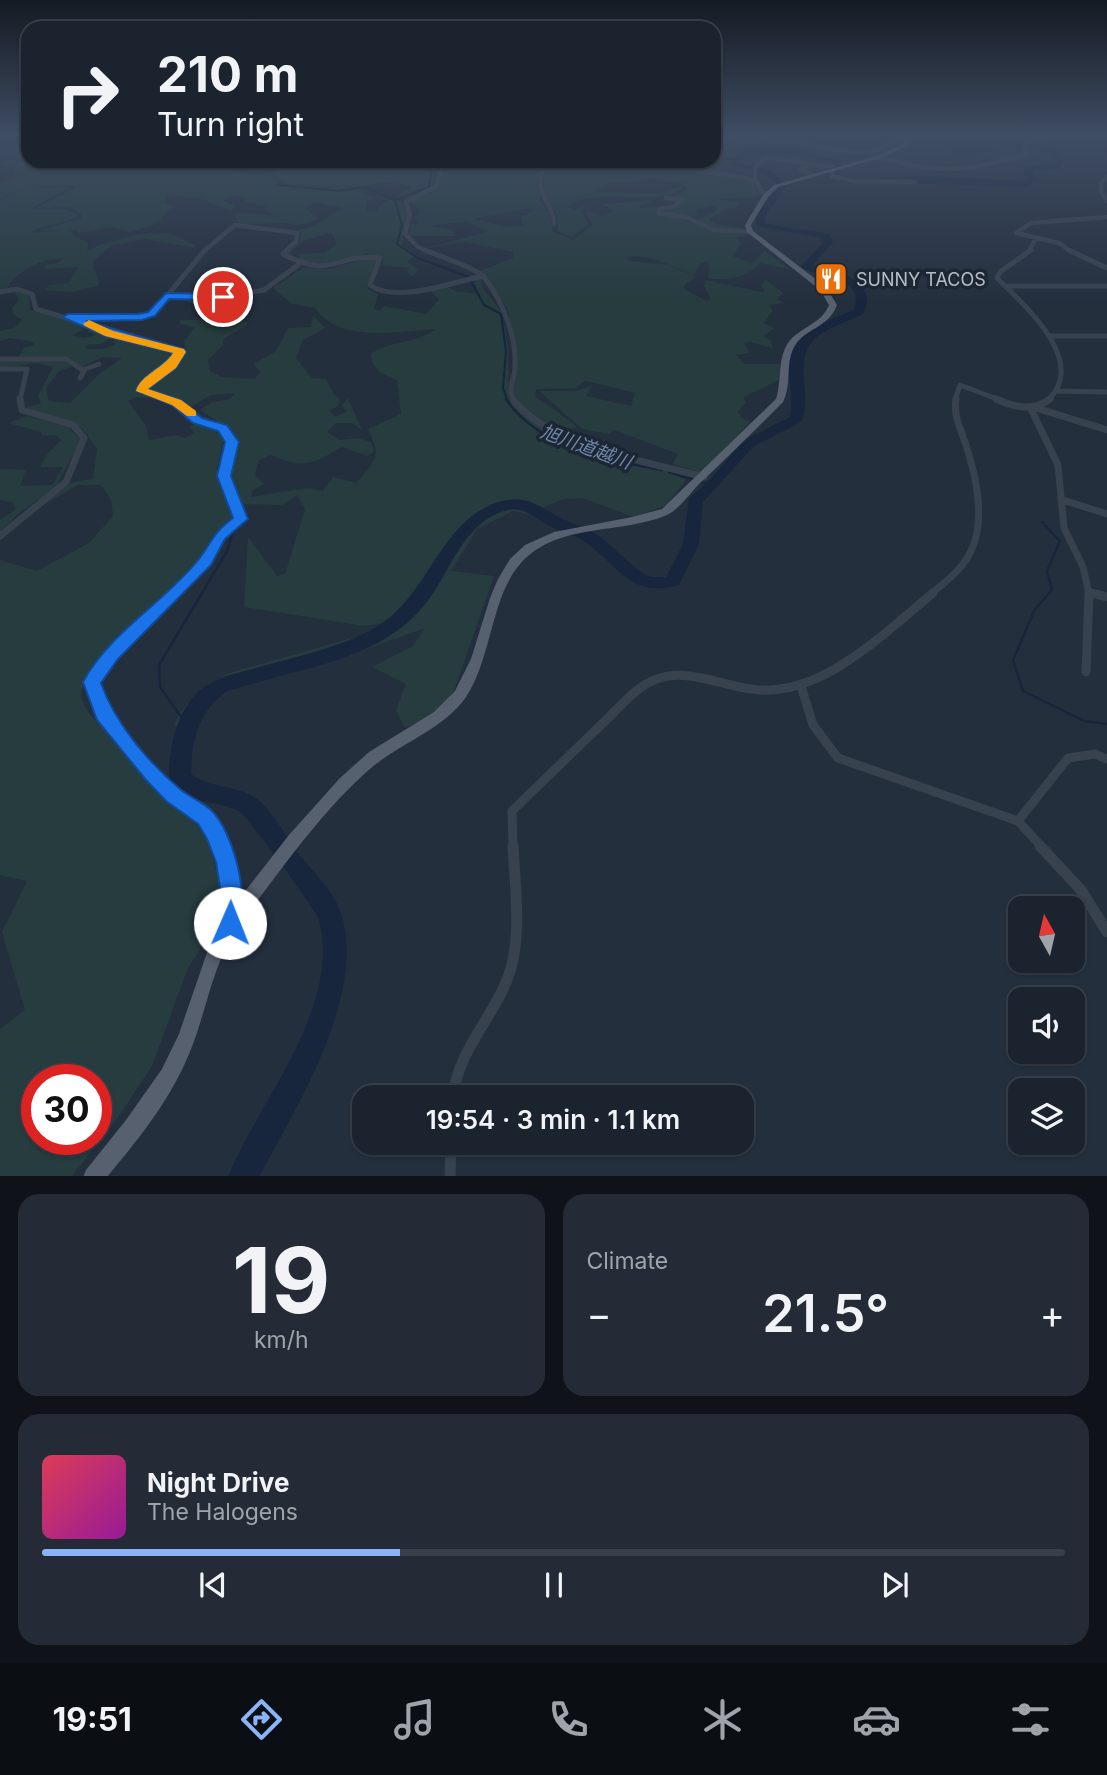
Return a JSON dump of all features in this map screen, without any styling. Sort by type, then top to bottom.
[{"type":"main road","points":[[94,1176],[133,1130],[176,1062],[196,1014],[210,964],[230,923],[300,837],[364,765],[441,714],[461,694],[511,566],[532,546],[551,538],[655,516],[673,506],[780,400],[786,382],[786,356],[791,344],[822,322],[833,308],[831,299],[823,289],[750,232],[748,225],[770,191]]},
{"type":"street","points":[[427,191],[405,201],[410,214],[405,234],[418,247],[484,276]]},
{"type":"street","points":[[541,191],[542,201],[554,214],[554,224]]},
{"type":"street","points":[[666,198],[683,200],[673,207],[660,209],[659,213],[688,218],[714,230],[750,232]]},
{"type":"street","points":[[1107,217],[1031,223],[1016,233],[1059,243],[1078,257],[1107,268]]},
{"type":"street","points":[[68,317],[138,317],[152,314],[198,262],[206,248],[235,225],[297,233],[296,241],[283,254],[298,265],[327,268],[364,257],[380,258],[375,278],[370,285],[372,289],[392,294],[484,276]]},
{"type":"street","points":[[1031,407],[1042,405],[1056,391],[1061,377],[1056,345],[997,276],[1031,250],[1036,238]]},
{"type":"street","points":[[166,296],[223,297],[257,291],[276,283],[298,265]]},
{"type":"street","points":[[484,276],[488,290],[505,312],[515,367],[510,393],[526,413],[539,422],[598,447],[700,481]]},
{"type":"street","points":[[1005,286],[1107,286]]},
{"type":"street","points":[[0,292],[17,289],[32,294],[33,308],[68,317],[109,333],[180,352],[172,366],[143,386],[142,391],[177,402],[198,421],[223,428],[232,442],[224,476],[240,519],[219,536],[205,561],[112,654],[92,682],[103,715],[173,795],[205,817],[216,835],[226,862],[231,888],[230,923]]},
{"type":"street","points":[[1050,336],[1107,336]]},
{"type":"street","points":[[0,359],[66,359],[82,370]]},
{"type":"street","points":[[82,370],[99,364]]},
{"type":"street","points":[[0,369],[27,369],[19,405],[22,410],[73,425],[84,438],[66,482],[0,536]]},
{"type":"street","points":[[80,378],[82,370]]},
{"type":"street","points":[[453,1085],[460,1059],[501,993],[513,959],[512,811],[654,678],[682,674],[770,691],[801,686],[825,676],[845,662],[957,572],[971,551],[975,533],[974,470],[953,413],[953,403],[960,385],[1016,406],[1031,407],[1107,430]]},
{"type":"street","points":[[1056,391],[1107,392]]},
{"type":"street","points":[[1031,407],[1058,465],[1064,528],[1083,568],[1089,592],[1086,672]]},
{"type":"street","points":[[1063,500],[1107,513]]},
{"type":"street","points":[[1089,592],[1107,597]]},
{"type":"street","points":[[801,686],[805,709],[819,741],[838,758],[1018,821],[1081,890],[1107,932]]},
{"type":"street","points":[[1018,821],[1068,758],[1095,754],[1107,759]]},
{"type":"street","points":[[450,1176],[451,1155]]},
{"type":"green space","points":[[0,191],[17,191],[0,200]]},
{"type":"green space","points":[[18,191],[63,191],[31,209],[67,209],[78,215],[30,233],[66,230],[38,231],[82,218],[82,214],[67,207],[36,208],[69,191],[363,191],[373,198],[367,201],[365,212],[376,212],[390,200],[402,202],[407,212],[402,245],[416,255],[407,261],[419,270],[413,276],[407,274],[409,268],[381,265],[384,258],[366,253],[337,265],[298,262],[300,257],[296,254],[324,253],[337,244],[331,233],[299,244],[291,252],[294,259],[286,253],[299,241],[301,233],[297,230],[314,226],[343,208],[316,202],[305,208],[319,219],[296,226],[289,223],[238,224],[235,213],[271,215],[265,206],[246,202],[243,197],[231,196],[224,201],[236,206],[231,211],[199,198],[169,195],[164,203],[174,206],[154,225],[129,232],[113,227],[78,233],[77,230],[70,230],[74,236],[88,243],[87,251],[101,244],[141,234],[169,233],[195,245],[195,248],[146,239],[111,246],[94,260],[93,268],[99,281],[98,286],[71,292],[45,290],[49,285],[68,283],[79,267],[44,269],[45,265],[58,263],[63,259],[56,259],[31,267],[16,277],[7,288],[0,290],[0,201]]},
{"type":"green space","points":[[406,191],[421,191],[407,198],[394,197]]},
{"type":"green space","points":[[431,191],[540,191],[540,201],[547,210],[539,210],[549,212],[553,232],[574,240],[592,225],[586,211],[603,216],[613,211],[603,204],[649,201],[655,202],[639,205],[641,208],[671,206],[658,209],[658,214],[743,233],[746,236],[737,237],[740,245],[732,256],[752,263],[765,251],[791,270],[760,263],[743,275],[715,279],[708,278],[710,266],[706,261],[700,264],[694,275],[669,265],[696,277],[685,284],[684,289],[707,301],[711,299],[704,285],[706,280],[761,292],[765,291],[761,285],[766,280],[783,293],[777,299],[784,303],[770,305],[773,311],[763,323],[775,328],[763,336],[771,341],[773,348],[744,343],[750,353],[736,355],[745,364],[780,364],[779,380],[744,397],[746,403],[738,411],[740,417],[750,422],[702,473],[673,464],[678,454],[615,430],[608,434],[582,429],[539,391],[577,391],[593,385],[586,396],[631,406],[635,393],[586,381],[575,388],[536,389],[535,396],[576,427],[568,432],[543,421],[528,412],[512,391],[513,338],[508,310],[480,271],[513,258],[514,252],[465,242],[426,248],[487,232],[467,221],[431,226],[453,230],[456,236],[409,236],[411,222],[414,225],[419,223],[413,217],[420,214],[419,208],[408,202]],"holes":[[[536,209],[521,217],[523,226],[509,227],[474,219]],[[626,257],[644,257],[669,265],[630,261]]]},
{"type":"green space","points":[[544,191],[659,194],[677,191],[661,196],[593,197],[578,200],[567,207],[575,210],[586,205],[582,211],[588,225],[571,237],[558,231],[557,213],[544,200]]},
{"type":"green space","points":[[684,191],[757,191],[759,196],[719,199],[741,203],[709,219],[716,224],[743,228],[742,231],[712,228],[702,223],[698,219],[718,210],[712,205],[694,211],[699,214],[693,217],[666,212],[686,201],[671,198]]},
{"type":"green space","points":[[367,258],[378,259],[372,271],[373,278],[367,286],[378,294],[374,309],[380,311],[384,306],[426,314],[439,299],[431,292],[412,292],[444,285],[455,291],[479,294],[474,279],[480,278],[482,287],[501,311],[508,344],[509,400],[546,431],[689,476],[667,505],[634,517],[582,498],[563,499],[529,514],[513,511],[477,529],[451,571],[494,576],[454,691],[435,713],[405,728],[396,710],[406,684],[372,667],[413,646],[425,628],[361,651],[250,681],[211,700],[191,728],[174,725],[197,694],[229,673],[366,634],[389,622],[364,626],[244,607],[248,537],[277,576],[285,574],[305,509],[297,495],[282,505],[240,504],[228,478],[227,465],[235,436],[200,410],[212,402],[230,399],[235,393],[211,395],[189,408],[181,402],[147,391],[147,387],[174,369],[186,350],[184,341],[195,327],[180,324],[180,320],[213,320],[222,313],[219,308],[198,306],[181,299],[231,299],[240,308],[247,325],[223,339],[223,345],[208,360],[209,370],[221,377],[255,379],[260,372],[254,364],[276,351],[288,328],[311,327],[313,315],[325,328],[303,340],[296,358],[312,378],[326,379],[334,395],[340,399],[338,406],[329,411],[336,417],[347,411],[341,406],[348,398],[362,430],[352,423],[336,423],[327,432],[339,440],[357,438],[371,442],[374,452],[367,456],[342,447],[323,458],[300,464],[271,455],[259,460],[255,475],[264,484],[252,491],[251,497],[307,488],[323,491],[333,477],[357,483],[375,458],[375,446],[368,429],[401,414],[397,380],[379,371],[371,354],[436,329],[387,333],[354,331],[339,327],[315,308],[292,304],[273,288],[303,268],[330,269]]},
{"type":"green space","points":[[13,290],[29,295],[30,310],[90,326],[72,335],[85,338],[96,335],[87,331],[92,327],[115,336],[101,344],[87,345],[85,349],[104,349],[117,343],[112,342],[120,338],[173,350],[176,359],[140,391],[157,398],[137,397],[128,401],[146,426],[149,440],[176,435],[185,438],[194,433],[190,426],[200,422],[221,428],[229,443],[221,476],[236,516],[212,537],[197,562],[100,659],[84,680],[81,697],[88,712],[153,784],[194,822],[209,842],[219,883],[218,921],[188,968],[152,1066],[112,1125],[112,1064],[21,1064],[21,1155],[89,1155],[72,1176],[0,1176],[0,1029],[25,1010],[2,932],[27,881],[0,875],[0,560],[37,571],[89,543],[113,516],[111,500],[101,485],[78,485],[33,511],[72,482],[93,479],[97,449],[82,428],[25,407],[41,404],[38,396],[53,367],[37,363],[0,368],[0,360],[63,360],[72,366],[58,372],[46,389],[49,401],[70,403],[98,375],[122,358],[103,357],[81,367],[68,358],[18,358],[24,347],[33,346],[34,342],[10,338],[0,341],[0,331],[14,328],[22,320],[14,315],[12,308],[19,300]]},
{"type":"green space","points":[[27,416],[68,427],[81,440],[55,488],[23,510],[0,531],[0,520],[15,510],[14,503],[0,500],[0,469],[26,470],[20,486],[52,485],[63,467],[40,467],[48,453],[61,440],[57,436],[42,435],[41,432],[8,423]]},
{"type":"waterway","points":[[374,191],[395,200]]},
{"type":"waterway","name":"旭川道越川","points":[[395,200],[419,191]]},
{"type":"waterway","points":[[244,1176],[288,1094],[320,1022],[332,985],[336,948],[329,913],[251,807],[205,792],[180,778],[184,738],[192,715],[198,704],[219,687],[340,651],[385,630],[418,601],[449,551],[473,521],[488,511],[507,505],[530,507],[555,522],[584,534],[638,578],[660,584],[673,581],[691,544],[695,501],[712,486],[749,443],[796,419],[799,403],[796,361],[799,349],[814,333],[859,312],[863,301],[856,285],[847,279],[806,267],[828,242],[825,236],[762,226],[760,216],[779,191]]},
{"type":"waterway","name":"旭川道越川","points":[[395,200],[402,225],[397,244],[418,258],[469,277],[484,305],[501,314],[506,351],[503,388],[507,400]]},
{"type":"waterway","points":[[144,382],[138,391],[161,400]]},
{"type":"waterway","points":[[157,399],[163,401]]},
{"type":"waterway","name":"旭川道越川","points":[[506,399],[519,415],[555,440],[598,456],[662,470]]},
{"type":"waterway","points":[[214,429],[226,437],[218,470],[235,519]]},
{"type":"waterway","name":"旭川道越川","points":[[669,472],[712,486]]},
{"type":"waterway","points":[[1042,522],[1060,541],[1047,571],[1052,590],[1035,609],[1013,660],[1023,691],[1084,721],[1107,724]]},
{"type":"waterway","points":[[186,724],[160,687],[159,665],[227,551],[234,528]]},
{"type":"slow traffic","points":[[89,324],[109,333],[180,352],[172,366],[143,386],[142,391],[177,402],[192,414]]},
{"type":"place","name":"SUNNY TACOS","points":[[831,279]]},
{"type":"route","points":[[223,297],[176,294],[166,296],[152,314],[138,317],[68,317],[109,333],[180,352],[172,366],[143,386],[142,391],[186,407],[198,421],[223,428],[232,442],[224,465],[224,476],[240,519],[219,536],[205,561],[112,654],[92,682],[94,696],[103,715],[173,795],[205,817],[216,835],[226,862],[231,888],[230,923]]}]
